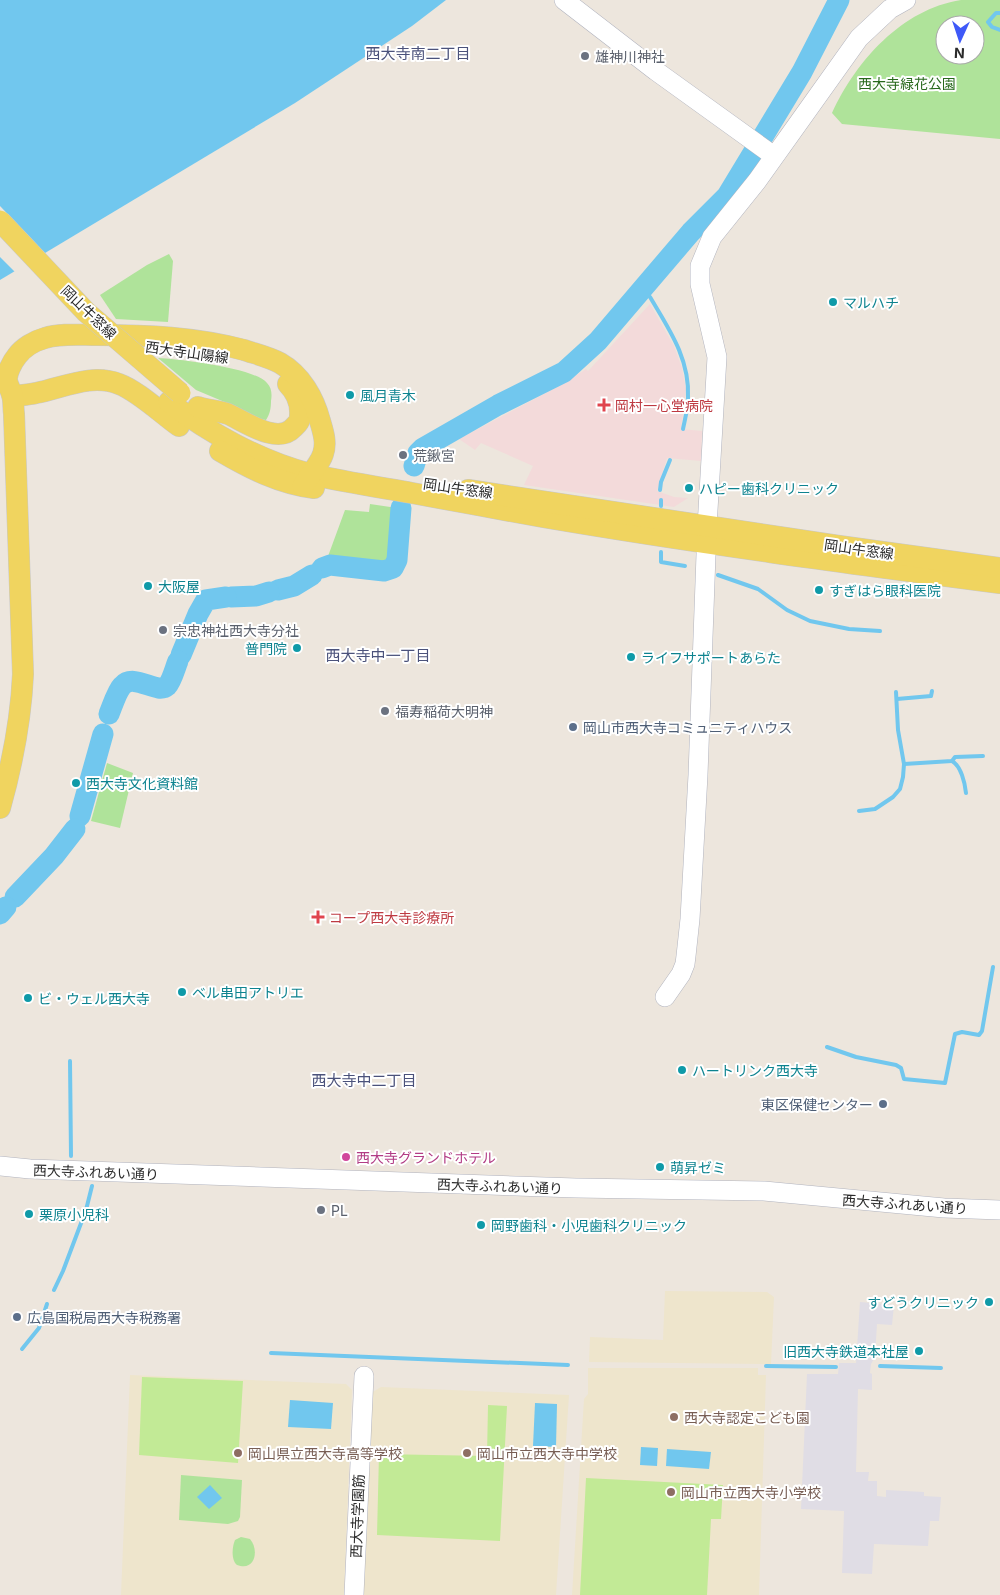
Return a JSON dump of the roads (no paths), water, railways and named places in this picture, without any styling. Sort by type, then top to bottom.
[{"type":"main road","name":"岡山牛窓線","points":[[0,221],[86,312],[174,397],[190,418],[223,438],[348,491],[412,500],[450,501],[707,535],[1000,568]]},
{"type":"main road","name":"岡山牛窓線","points":[[0,241],[74,318],[174,397],[198,407],[246,436],[285,452],[310,474],[370,475],[707,535],[1000,583]]},
{"type":"main road","name":"西大寺山陽線","points":[[0,808],[17,729],[22,674],[6,396],[10,368],[17,356],[26,347],[45,338],[69,335],[136,334],[178,337],[219,343],[260,355],[281,364],[291,372],[303,384],[317,409],[323,432],[323,454],[310,474]]},
{"type":"main road","name":"西大寺山陽線","points":[[6,396],[31,360],[44,352],[63,347],[128,344],[200,351],[256,364],[279,376],[294,390],[301,407],[300,421],[290,432],[278,434],[260,431],[227,414],[198,407]]},
{"type":"main road","points":[[6,396],[37,393],[76,382],[104,380],[132,390],[190,434],[251,468],[284,481],[310,474]]},
{"type":"street","points":[[564,0],[656,71],[770,153]]},
{"type":"street","points":[[665,997],[681,974],[685,964],[690,919],[699,751],[707,535],[717,381],[717,357],[700,284],[700,266],[712,237],[757,181],[770,153],[859,38],[893,3]]},
{"type":"street","name":"西大寺ふれあい通り","points":[[0,1166],[30,1169],[276,1179],[584,1189],[764,1191],[890,1204],[1000,1210]]},
{"type":"street","name":"西大寺学園筋","points":[[354,1595],[364,1376]]},
{"type":"water","points":[[0,0],[446,0],[412,26],[295,103],[0,280]]},
{"type":"water","points":[[290,1400],[333,1403],[331,1429],[288,1427]]},
{"type":"water","points":[[535,1403],[557,1404],[556,1447],[533,1446]]},
{"type":"water","points":[[641,1447],[658,1448],[657,1466],[640,1465]]},
{"type":"water","points":[[667,1449],[711,1452],[709,1469],[666,1466]]},
{"type":"water","points":[[210,1485],[222,1498],[209,1509],[197,1497]]},
{"type":"waterway","points":[[414,466],[418,453],[423,448],[498,405],[564,372],[598,341],[691,232],[727,196],[802,72],[839,0]]},
{"type":"waterway","points":[[1000,13],[996,13],[988,22],[992,27],[1000,30]]},
{"type":"waterway","points":[[650,297],[677,345],[686,370],[688,402],[683,429]]},
{"type":"waterway","points":[[660,490],[661,482],[670,460]]},
{"type":"waterway","points":[[661,500],[661,506]]},
{"type":"waterway","points":[[322,568],[330,565],[384,571],[393,568],[397,560],[401,508]]},
{"type":"waterway","points":[[661,552],[661,562],[685,566]]},
{"type":"waterway","points":[[278,590],[294,586],[312,575]]},
{"type":"waterway","points":[[718,575],[758,589],[787,610],[810,621],[849,629],[880,631]]},
{"type":"waterway","points":[[231,597],[256,596],[269,592]]},
{"type":"waterway","points":[[181,655],[206,600],[226,597]]},
{"type":"waterway","points":[[109,714],[116,695],[127,682],[133,681],[163,688],[170,681],[178,661]]},
{"type":"waterway","points":[[897,699],[931,696],[932,691]]},
{"type":"waterway","points":[[859,811],[875,809],[893,797],[900,789],[904,764],[898,730],[896,692]]},
{"type":"waterway","points":[[80,816],[103,734]]},
{"type":"waterway","points":[[904,764],[952,761],[955,757],[983,756]]},
{"type":"waterway","points":[[952,761],[964,780],[966,793]]},
{"type":"waterway","points":[[15,897],[54,856],[75,829]]},
{"type":"waterway","points":[[0,914],[6,907]]},
{"type":"waterway","points":[[827,1047],[856,1057],[896,1065],[901,1068],[904,1079],[945,1083],[955,1034],[962,1032],[979,1035],[982,1031],[993,967]]},
{"type":"waterway","points":[[70,1061],[71,1156]]},
{"type":"waterway","points":[[54,1290],[86,1210],[92,1186]]},
{"type":"waterway","points":[[22,1349],[39,1328],[47,1304]]},
{"type":"waterway","points":[[271,1353],[568,1365]]},
{"type":"waterway","points":[[766,1366],[836,1367]]},
{"type":"waterway","points":[[880,1366],[941,1368]]},
{"type":"place","name":"雄神川神社","points":[[585,56]]},
{"type":"place","name":"マルハチ","points":[[833,302]]},
{"type":"place","name":"風月青木","points":[[350,395]]},
{"type":"place","name":"岡村一心堂病院","points":[[604,405]]},
{"type":"place","name":"荒鍬宮","points":[[403,455]]},
{"type":"place","name":"ハピー歯科クリニック","points":[[689,488]]},
{"type":"place","name":"大阪屋","points":[[148,586]]},
{"type":"place","name":"すぎはら眼科医院","points":[[819,590]]},
{"type":"place","name":"宗忠神社西大寺分社","points":[[163,630]]},
{"type":"place","name":"普門院","points":[[297,648]]},
{"type":"place","name":"ライフサポートあらた","points":[[631,657]]},
{"type":"place","name":"福寿稲荷大明神","points":[[385,711]]},
{"type":"place","name":"岡山市西大寺コミュニティハウス","points":[[573,727]]},
{"type":"place","name":"西大寺文化資料館","points":[[76,783]]},
{"type":"place","name":"コープ西大寺診療所","points":[[318,917]]},
{"type":"place","name":"ベル串田アトリエ","points":[[182,992]]},
{"type":"place","name":"ビ・ウェル西大寺","points":[[28,998]]},
{"type":"place","name":"ハートリンク西大寺","points":[[682,1070]]},
{"type":"place","name":"東区保健センター","points":[[883,1104]]},
{"type":"place","name":"西大寺グランドホテル","points":[[346,1157]]},
{"type":"place","name":"萌昇ゼミ","points":[[660,1167]]},
{"type":"place","name":"PL","points":[[321,1210]]},
{"type":"place","name":"栗原小児科","points":[[29,1214]]},
{"type":"place","name":"岡野歯科・小児歯科クリニック","points":[[481,1225]]},
{"type":"place","name":"すどうクリニック","points":[[989,1302]]},
{"type":"place","name":"広島国税局西大寺税務署","points":[[17,1317]]},
{"type":"place","name":"旧西大寺鉄道本社屋","points":[[919,1351]]},
{"type":"place","name":"西大寺認定こども園","points":[[674,1417]]},
{"type":"place","name":"岡山県立西大寺高等学校","points":[[238,1453]]},
{"type":"place","name":"岡山市立西大寺中学校","points":[[467,1453]]},
{"type":"place","name":"岡山市立西大寺小学校","points":[[671,1492]]},
{"type":"district","name":"西大寺南二丁目","points":[[418,53]]},
{"type":"district","name":"西大寺中一丁目","points":[[378,655]]},
{"type":"district","name":"西大寺中二丁目","points":[[364,1080]]},
{"type":"park label","name":"西大寺緑花公園","points":[[907,83]]}]
